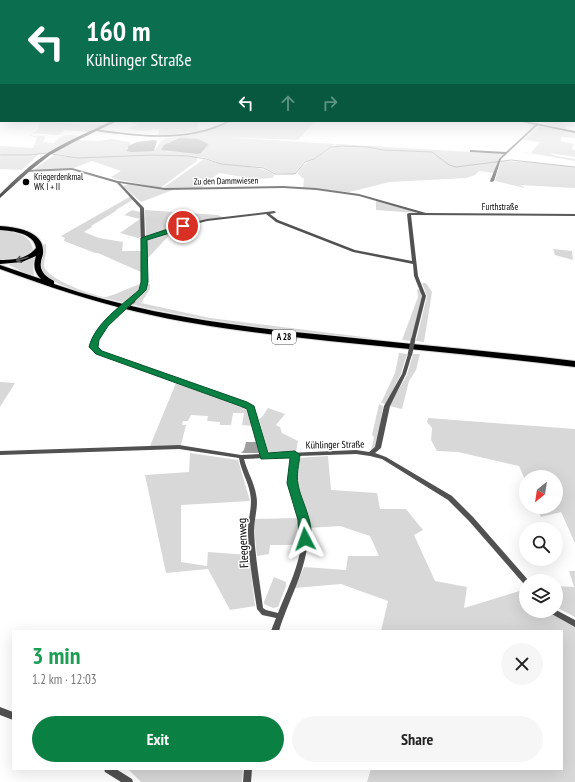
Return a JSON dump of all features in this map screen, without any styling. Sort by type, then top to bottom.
[{"type":"highway","points":[[0,228],[17,230],[36,240],[40,248],[37,263],[39,273],[47,281],[66,291]]},
{"type":"highway","points":[[0,262],[22,260],[34,254],[40,248]]},
{"type":"highway","name":"A 28","points":[[0,267],[66,291],[138,310],[222,326],[491,353],[575,364]]},
{"type":"highway","name":"A 28","points":[[0,271],[49,290],[91,302],[206,327],[251,333],[491,357],[575,368]]},
{"type":"main road","points":[[0,197],[27,171],[48,154],[61,146]]},
{"type":"main road","points":[[0,200],[9,189]]},
{"type":"street","points":[[492,181],[500,161],[513,146]]},
{"type":"street","points":[[471,151],[506,153]]},
{"type":"street","name":"Zu den Dammwiesen","points":[[27,171],[66,169],[128,184],[173,189],[283,187],[316,189],[359,195],[425,214]]},
{"type":"street","points":[[118,182],[142,208],[144,239],[144,286],[139,295],[105,325],[95,340],[94,347],[96,351],[248,405],[253,413],[264,456]]},
{"type":"street","points":[[122,186],[128,184]]},
{"type":"street","points":[[144,239],[176,228],[208,220],[274,212]]},
{"type":"street","points":[[267,213],[277,221],[354,251],[415,263]]},
{"type":"street","points":[[381,456],[378,448],[387,406],[404,374],[424,296],[416,276],[409,214],[425,214]]},
{"type":"street","name":"Furthstraße","points":[[425,214],[575,215]]},
{"type":"street","name":"Kühlinger Straße","points":[[0,453],[179,447],[241,457],[341,452],[381,456],[450,498],[471,519],[519,574]]},
{"type":"street","points":[[370,454],[378,448]]},
{"type":"street","points":[[275,630],[279,616],[302,565],[305,547],[306,531],[304,520],[292,483],[295,455]]},
{"type":"street","name":"Fleegenweg","points":[[241,457],[254,498],[251,524],[260,609],[264,612],[279,616]]},
{"type":"street","points":[[563,617],[575,624]]},
{"type":"street","points":[[0,711],[12,716]]},
{"type":"street","points":[[110,770],[129,782]]},
{"type":"street","points":[[247,782],[248,770]]},
{"type":"shaded area","points":[[0,146],[33,148],[34,146],[59,146],[46,153],[39,154],[22,170],[0,169],[0,156],[2,155],[0,155]]},
{"type":"shaded area","points":[[65,146],[131,146],[154,151],[157,146],[193,146],[165,151],[201,153],[207,146],[331,146],[313,159],[304,162],[294,174],[275,173],[264,167],[222,164],[206,158],[197,157],[197,161],[160,188],[115,179],[111,177],[121,171],[92,161],[71,169],[33,170],[54,155],[80,158],[52,153]]},
{"type":"shaded area","points":[[128,146],[155,146],[154,151],[126,151]]},
{"type":"shaded area","points":[[163,146],[207,146],[198,154],[161,150]]},
{"type":"shaded area","points":[[333,146],[379,146],[505,154],[498,161],[494,173],[479,171],[475,175],[466,178],[390,182],[349,192],[303,188],[304,179],[298,174],[299,171],[305,164]]},
{"type":"shaded area","points":[[536,146],[573,146],[572,149],[575,150],[575,157],[549,153],[575,159],[575,161],[512,150],[531,153]]},
{"type":"shaded area","points":[[204,159],[222,164],[257,168],[274,174],[273,178],[255,179],[219,173],[211,179],[208,185],[198,188],[163,188]]},
{"type":"shaded area","points":[[501,161],[531,162],[575,167],[575,188],[520,185],[525,188],[495,181]]},
{"type":"shaded area","points":[[128,184],[173,190],[141,202],[123,186]]},
{"type":"shaded area","points":[[131,196],[134,199],[84,232],[99,238],[123,242],[122,251],[143,251],[143,273],[98,253],[64,241],[65,238],[61,236]]},
{"type":"shaded area","points":[[376,200],[419,213],[376,210]]},
{"type":"shaded area","points":[[132,210],[141,212],[142,237],[138,238],[120,233],[140,219],[124,215]]},
{"type":"shaded area","points":[[145,210],[218,215],[224,218],[208,220],[146,237]]},
{"type":"shaded area","points":[[0,229],[21,234],[29,240],[33,249],[22,257],[0,260]]},
{"type":"shaded area","points":[[174,230],[148,258],[145,258],[146,240]]},
{"type":"shaded area","points":[[46,244],[44,266],[53,276],[71,286],[91,294],[105,297],[140,284],[139,290],[126,303],[81,292],[56,283],[43,272],[42,269],[43,245]]},
{"type":"shaded area","points":[[553,249],[572,251],[573,260],[555,255]]},
{"type":"shaded area","points":[[35,256],[33,266],[34,275],[31,276],[9,265],[11,262]]},
{"type":"shaded area","points":[[422,283],[426,283],[432,292],[424,342],[416,341],[427,296]]},
{"type":"shaded area","points":[[146,284],[150,284],[150,289],[141,303],[210,318],[379,339],[285,330],[223,322],[130,304],[143,293]]},
{"type":"shaded area","points":[[417,289],[421,290],[422,301],[411,341],[402,340],[418,297]]},
{"type":"shaded area","points":[[399,353],[407,354],[401,374],[386,404],[381,403],[395,373]]},
{"type":"shaded area","points":[[413,354],[420,354],[416,370],[409,381],[402,409],[389,406],[407,375]]},
{"type":"shaded area","points":[[0,382],[15,383],[0,407]]},
{"type":"shaded area","points":[[176,383],[242,407],[248,411],[254,426],[242,425],[244,413],[233,413],[231,425],[220,425],[220,422],[207,421],[208,416],[191,415],[188,421],[183,421],[182,425],[186,425],[181,445],[150,446]]},
{"type":"shaded area","points":[[379,404],[383,406],[377,447],[371,451],[374,437],[372,435]]},
{"type":"shaded area","points":[[268,408],[285,414],[276,425],[280,427],[282,433],[298,441],[296,452],[270,453],[267,449],[259,419]]},
{"type":"shaded area","points":[[428,418],[575,429],[575,543],[562,514],[563,470],[521,470],[519,466],[458,452],[437,451],[431,440],[432,428],[427,422]]},
{"type":"shaded area","points":[[246,442],[256,442],[259,453],[241,453],[244,450]]},
{"type":"shaded area","points":[[190,453],[238,460],[250,501],[181,505],[181,562],[207,566],[208,552],[249,555],[255,606],[230,610],[208,569],[166,573],[145,475],[189,472]]},
{"type":"shaded area","points":[[328,456],[331,490],[377,493],[380,509],[406,509],[423,530],[414,535],[435,581],[467,587],[464,608],[519,591],[519,618],[562,618],[575,626],[575,782],[367,782],[371,770],[563,770],[563,630],[381,630],[388,601],[341,584],[295,588],[304,567],[346,570],[348,556],[379,556],[370,536],[340,526],[308,528],[296,488],[295,479],[298,458]]},
{"type":"shaded area","points":[[540,514],[553,514],[541,517]]},
{"type":"shaded area","points":[[301,518],[301,545],[270,545],[269,554],[257,556],[253,519]]},
{"type":"shaded area","points":[[569,571],[575,571],[575,617],[563,611],[563,586],[574,587]]},
{"type":"shaded area","points":[[274,577],[286,582],[286,586],[278,607],[273,608],[264,604],[264,602]]},
{"type":"shaded area","points":[[129,770],[243,770],[242,782],[141,782]]},
{"type":"waterway","points":[[52,154],[78,158],[153,155],[188,156],[206,159],[221,164],[264,168],[275,174],[295,174],[305,162],[314,159],[331,147],[337,146]]},
{"type":"waterway","points":[[355,146],[383,150],[432,152],[449,165],[456,167],[511,160],[575,167]]},
{"type":"waterway","points":[[0,155],[29,155],[47,153]]},
{"type":"place","name":"Kriegerdenkmal WK I + II","points":[[26,182]]},
{"type":"route","points":[[183,226],[144,239],[144,286],[139,295],[105,325],[95,340],[94,347],[96,351],[248,405],[251,408],[264,456],[295,455],[292,483],[304,520],[306,531],[305,539]]}]
